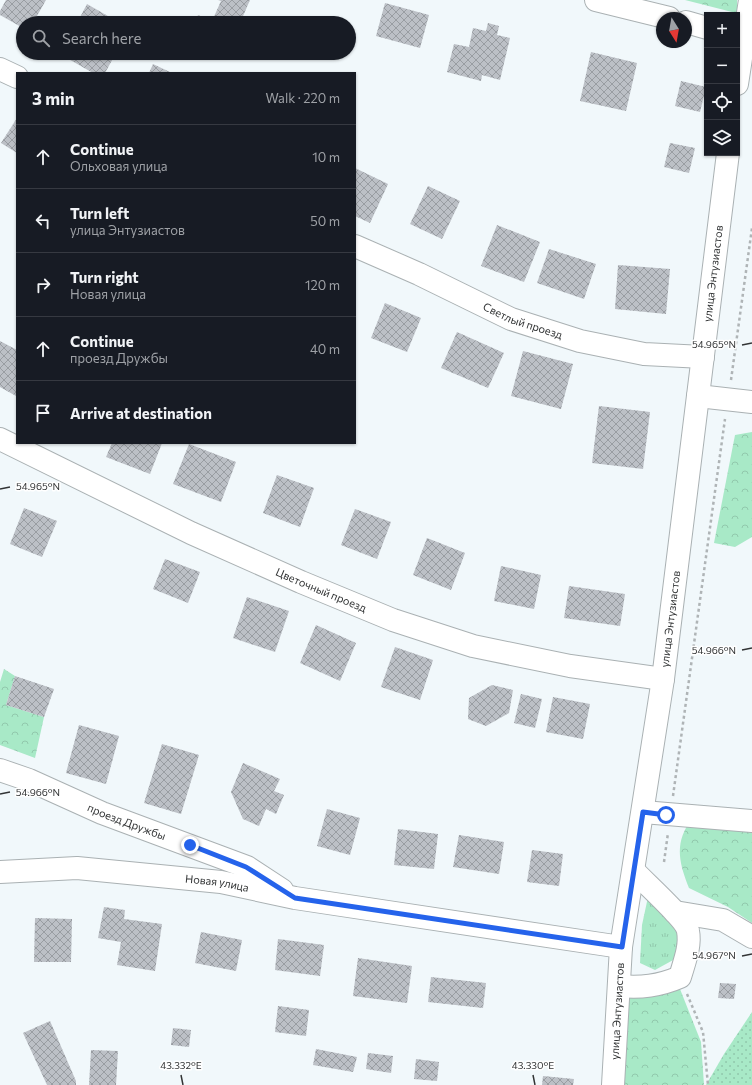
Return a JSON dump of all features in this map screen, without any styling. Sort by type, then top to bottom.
[{"type":"street","points":[[596,0],[656,15]]},
{"type":"street","points":[[740,48],[741,36],[750,0]]},
{"type":"street","points":[[692,24],[704,27]]},
{"type":"street","points":[[0,69],[16,77]]},
{"type":"street","name":"улица Энтузиастов","points":[[613,1085],[622,947],[663,678],[728,156]]},
{"type":"street","name":"Светлый проезд","points":[[356,246],[419,274],[511,319],[580,340],[644,354],[703,357]]},
{"type":"street","points":[[698,396],[752,402]]},
{"type":"street","name":"Цветочный проезд","points":[[0,439],[191,533],[301,582],[393,620],[473,646],[570,666],[663,678]]},
{"type":"street","name":"проезд Дружбы","points":[[0,770],[29,780],[102,813],[246,867],[295,898]]},
{"type":"street","points":[[643,812],[752,821]]},
{"type":"street","name":"Новая улица","points":[[0,872],[77,868],[221,882],[295,898],[622,947]]},
{"type":"street","points":[[620,986],[640,988],[665,984],[680,977],[688,946],[688,930],[675,912],[634,871]]},
{"type":"street","points":[[675,912],[723,920],[752,937]]},
{"type":"path","points":[[664,862],[752,228]]},
{"type":"path","points":[[680,977],[703,1032],[708,1085]]},
{"type":"green space","points":[[685,0],[737,0],[737,12]]},
{"type":"green space","points":[[752,432],[752,537],[735,547],[714,543],[735,435]]},
{"type":"green space","points":[[4,669],[15,676],[6,705],[44,717],[35,758],[0,745],[0,682]]},
{"type":"green space","points":[[689,823],[752,824],[752,923],[728,907],[689,888],[681,863],[680,847],[684,831]]},
{"type":"green space","points":[[648,897],[679,929],[681,942],[675,959],[655,970],[640,963],[642,925]]},
{"type":"green space","points":[[680,989],[701,1042],[704,1085],[622,1085],[630,991]]},
{"type":"green space","points":[[752,1012],[752,1085],[706,1085],[724,1054]]},
{"type":"building","points":[[6,0],[46,0],[37,16],[16,16],[16,24],[0,15],[0,11]]},
{"type":"building","points":[[218,0],[250,0],[243,16],[214,16],[221,1]]},
{"type":"building","points":[[385,3],[429,15],[420,48],[376,36]]},
{"type":"building","points":[[87,4],[108,16],[81,16]]},
{"type":"building","points":[[488,23],[499,26],[497,35],[510,38],[500,80],[482,75],[481,81],[447,72],[454,44],[469,47],[473,28],[486,31]]},
{"type":"building","points":[[591,52],[637,63],[626,111],[580,101]]},
{"type":"building","points":[[70,60],[112,60],[106,72],[91,72]]},
{"type":"building","points":[[153,64],[170,72],[149,72]]},
{"type":"building","points":[[681,81],[704,87],[704,95],[700,112],[675,106]]},
{"type":"building","points":[[16,120],[16,152],[1,143]]},
{"type":"building","points":[[670,143],[695,148],[689,173],[664,167]]},
{"type":"building","points":[[356,168],[388,184],[370,223],[356,216]]},
{"type":"building","points":[[428,186],[460,201],[442,239],[410,224]]},
{"type":"building","points":[[497,225],[540,242],[524,282],[481,266]]},
{"type":"building","points":[[549,249],[596,264],[584,299],[537,283]]},
{"type":"building","points":[[618,265],[670,269],[666,314],[615,309]]},
{"type":"building","points":[[385,303],[421,318],[407,352],[371,338]]},
{"type":"building","points":[[457,332],[504,353],[488,388],[441,368]]},
{"type":"building","points":[[0,341],[16,349],[16,396],[0,387]]},
{"type":"building","points":[[523,351],[573,364],[561,409],[511,396]]},
{"type":"building","points":[[599,406],[650,412],[643,469],[592,463]]},
{"type":"building","points":[[112,444],[162,444],[150,474],[106,457]]},
{"type":"building","points":[[189,444],[236,462],[221,502],[173,484]]},
{"type":"building","points":[[277,475],[314,488],[300,527],[263,513]]},
{"type":"building","points":[[24,508],[57,521],[42,557],[10,544]]},
{"type":"building","points":[[355,509],[391,522],[377,559],[341,545]]},
{"type":"building","points":[[427,538],[465,553],[451,590],[413,575]]},
{"type":"building","points":[[165,559],[200,572],[188,603],[153,589]]},
{"type":"building","points":[[501,566],[541,575],[534,609],[494,601]]},
{"type":"building","points":[[569,586],[625,594],[620,626],[564,618]]},
{"type":"building","points":[[247,597],[289,611],[275,652],[233,638]]},
{"type":"building","points":[[316,625],[356,643],[340,681],[300,663]]},
{"type":"building","points":[[395,647],[433,660],[420,700],[381,687]]},
{"type":"building","points":[[15,676],[54,689],[44,717],[6,705]]},
{"type":"building","points":[[492,685],[513,690],[509,713],[486,726],[468,719],[469,698]]},
{"type":"building","points":[[521,694],[542,699],[535,728],[514,723]]},
{"type":"building","points":[[553,697],[590,704],[583,739],[546,732]]},
{"type":"building","points":[[79,725],[119,736],[106,784],[66,773]]},
{"type":"building","points":[[162,744],[199,755],[181,814],[144,803]]},
{"type":"building","points":[[243,763],[280,779],[274,791],[284,795],[276,814],[266,809],[259,826],[243,819],[231,792]]},
{"type":"building","points":[[327,809],[360,818],[350,855],[317,846]]},
{"type":"building","points":[[398,829],[438,834],[434,869],[394,865]]},
{"type":"building","points":[[459,835],[504,842],[499,874],[453,867]]},
{"type":"building","points":[[532,850],[563,854],[559,886],[527,882]]},
{"type":"building","points":[[104,907],[125,910],[124,919],[162,924],[155,971],[117,965],[121,942],[98,938]]},
{"type":"building","points":[[35,918],[72,919],[71,962],[34,962]]},
{"type":"building","points":[[201,932],[242,940],[236,971],[195,963]]},
{"type":"building","points":[[278,939],[324,945],[320,976],[275,970]]},
{"type":"building","points":[[358,958],[412,966],[407,1003],[353,996]]},
{"type":"building","points":[[431,977],[486,983],[483,1008],[428,1002]]},
{"type":"building","points":[[720,983],[736,984],[734,999],[718,998]]},
{"type":"building","points":[[278,1006],[309,1010],[306,1036],[275,1032]]},
{"type":"building","points":[[50,1021],[76,1081],[76,1085],[47,1085],[23,1033]]},
{"type":"building","points":[[173,1028],[191,1030],[189,1047],[171,1045]]},
{"type":"building","points":[[316,1049],[357,1057],[353,1072],[313,1065]]},
{"type":"building","points":[[91,1050],[118,1051],[116,1085],[89,1085]]},
{"type":"building","points":[[368,1053],[393,1056],[391,1073],[366,1069]]},
{"type":"building","points":[[416,1059],[439,1062],[437,1081],[414,1079]]},
{"type":"building","points":[[543,1076],[574,1079],[573,1085],[542,1085]]},
{"type":"route","points":[[190,845],[246,867],[295,898],[622,947],[643,812],[666,815]]}]
